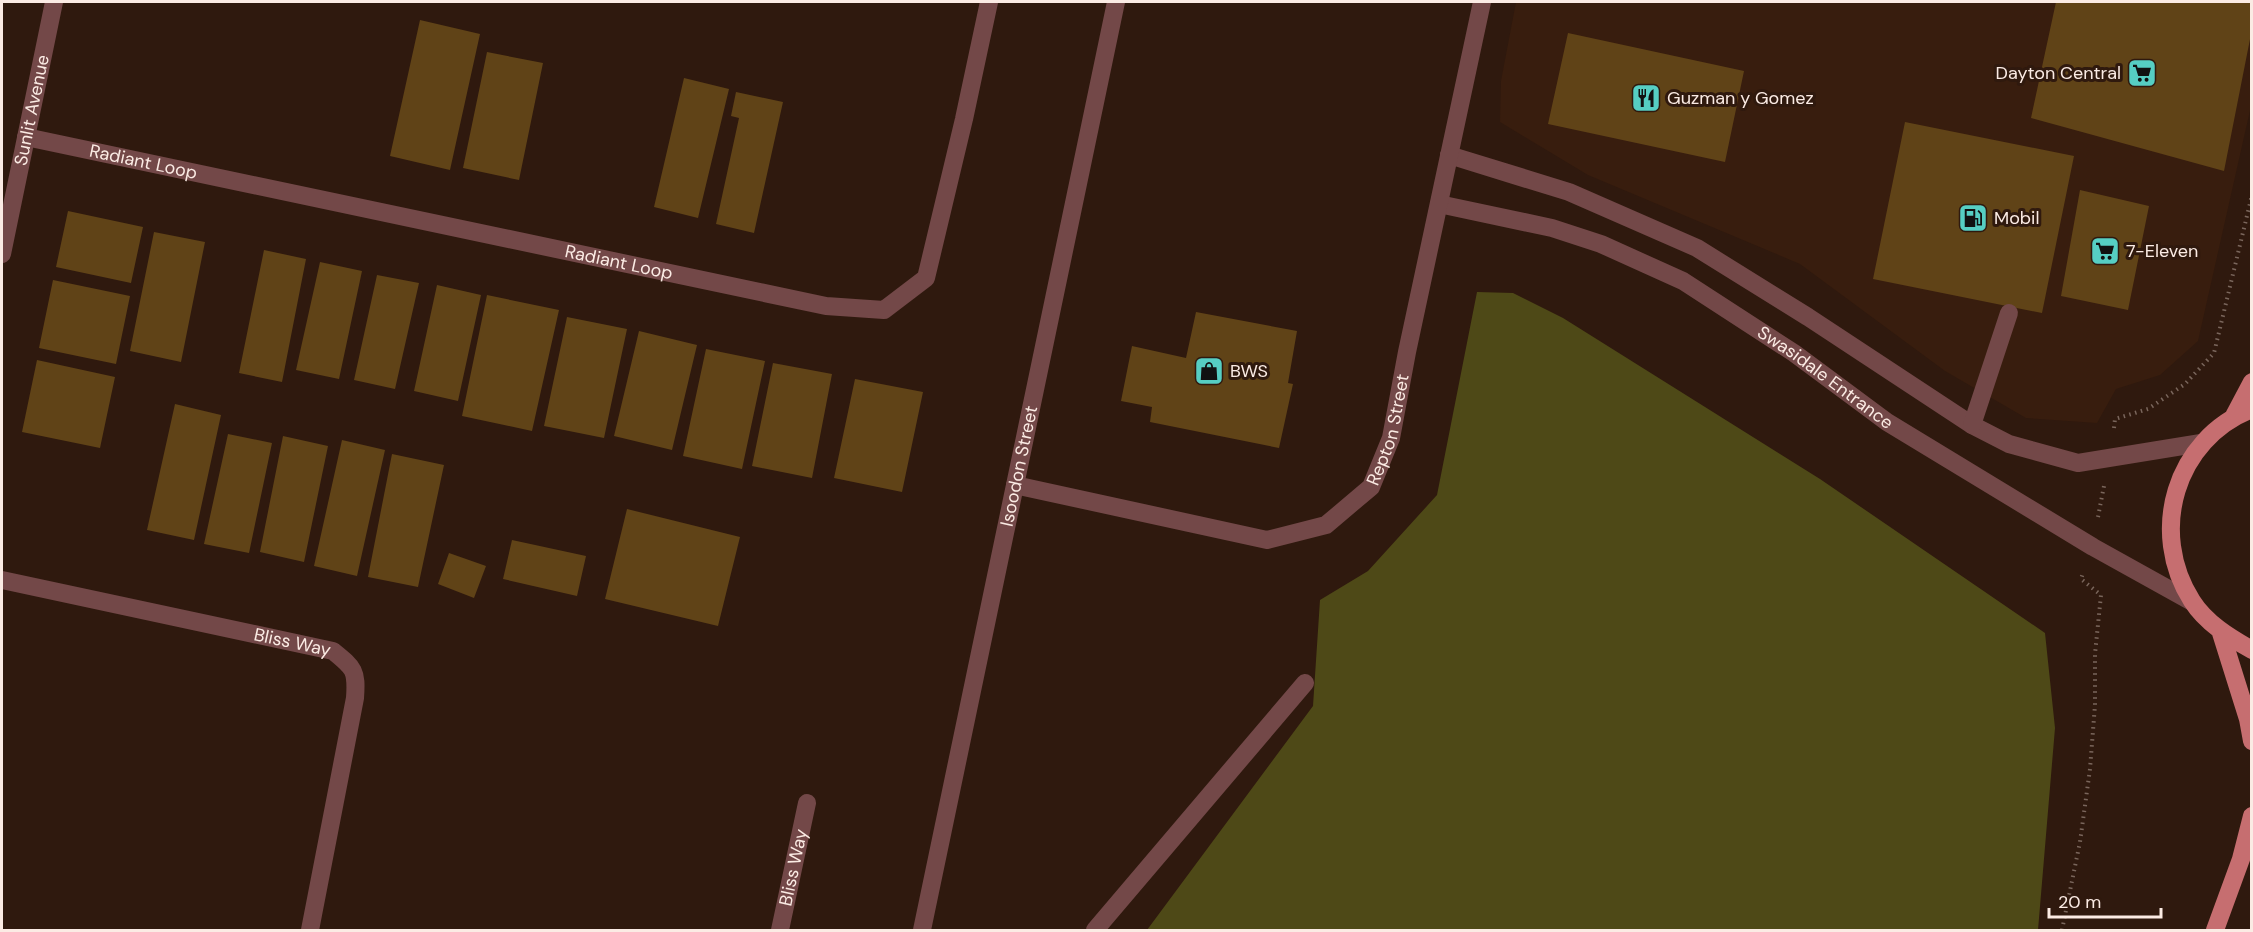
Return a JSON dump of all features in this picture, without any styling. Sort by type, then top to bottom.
[{"type":"main road","points":[[2234,416],[2252,382]]},
{"type":"main road","points":[[2252,409],[2234,416],[2201,444],[2179,480],[2169,521],[2174,563],[2192,602],[2221,633],[2252,650]]},
{"type":"main road","points":[[2221,633],[2248,719],[2252,741]]},
{"type":"main road","points":[[2215,930],[2241,859],[2252,816]]},
{"type":"street","name":"Sunlit Avenue","points":[[2,254],[54,2]]},
{"type":"street","name":"Radiant Loop","points":[[26,137],[826,306],[884,310],[926,278],[989,2]]},
{"type":"street","name":"Isoodon Street","points":[[922,930],[1116,2]]},
{"type":"street","name":"Repton Street","points":[[1015,485],[1268,540],[1326,525],[1371,487],[1391,438],[1482,2]]},
{"type":"street","points":[[1449,155],[1569,192],[1697,248],[1972,425],[2009,444],[2078,463],[2201,444]]},
{"type":"street","name":"Swasidale Entrance","points":[[1439,204],[1552,228],[1601,244],[1683,280],[1794,353],[1887,422],[2092,547],[2192,602]]},
{"type":"street","points":[[1972,425],[2009,313]]},
{"type":"street","name":"Bliss Way","points":[[2,580],[333,651],[349,664],[357,677],[356,698],[310,930]]},
{"type":"street","points":[[1095,930],[1305,683]]},
{"type":"street","name":"Bliss Way","points":[[780,930],[807,803]]},
{"type":"shaded area","points":[[1516,2],[2251,2],[2251,106],[2198,341],[2160,375],[2116,389],[2097,423],[2026,418],[1945,371],[1800,264],[1588,175],[1500,122],[1501,81]]},
{"type":"shaded area","points":[[1477,292],[1513,293],[1563,318],[1820,479],[2045,633],[2055,728],[2038,930],[1147,930],[1313,706],[1320,600],[1368,571],[1437,495]]},
{"type":"building","name":"Dayton Central","points":[[2056,2],[2252,2],[2252,29],[2224,171],[2031,118]]},
{"type":"building","points":[[420,20],[480,34],[450,170],[390,156]]},
{"type":"building","name":"Guzman y Gomez","points":[[1568,33],[1744,71],[1725,162],[1548,124]]},
{"type":"building","points":[[487,52],[543,63],[519,180],[463,168]]},
{"type":"building","points":[[684,78],[729,89],[698,218],[654,207]]},
{"type":"building","points":[[736,92],[783,102],[754,233],[716,224],[739,118],[731,116]]},
{"type":"building","name":"Mobil","points":[[1905,122],[2074,156],[2042,313],[1873,279]]},
{"type":"building","name":"7-Eleven","points":[[2080,190],[2149,206],[2128,310],[2061,296]]},
{"type":"building","points":[[68,211],[143,227],[131,283],[56,267]]},
{"type":"building","points":[[154,232],[205,242],[181,362],[130,351]]},
{"type":"building","points":[[264,250],[306,259],[282,382],[239,373]]},
{"type":"building","points":[[320,262],[362,271],[339,379],[296,370]]},
{"type":"building","points":[[377,275],[419,283],[395,389],[354,380]]},
{"type":"building","points":[[53,280],[130,296],[116,364],[39,348]]},
{"type":"building","points":[[437,285],[481,295],[458,401],[414,391]]},
{"type":"building","points":[[487,295],[559,310],[532,431],[462,416]]},
{"type":"building","name":"BWS","points":[[1196,312],[1297,331],[1288,383],[1293,384],[1279,448],[1150,422],[1152,407],[1121,401],[1132,346],[1186,358]]},
{"type":"building","points":[[567,317],[627,329],[604,438],[544,426]]},
{"type":"building","points":[[639,331],[697,345],[672,450],[614,436]]},
{"type":"building","points":[[706,349],[765,361],[742,469],[683,456]]},
{"type":"building","points":[[37,360],[115,377],[100,448],[22,432]]},
{"type":"building","points":[[773,363],[832,374],[812,478],[752,466]]},
{"type":"building","points":[[855,379],[923,392],[902,492],[834,478]]},
{"type":"building","points":[[175,404],[221,415],[194,540],[147,530]]},
{"type":"building","points":[[228,434],[272,443],[249,553],[204,544]]},
{"type":"building","points":[[283,436],[328,446],[304,562],[260,552]]},
{"type":"building","points":[[342,440],[385,450],[357,576],[314,566]]},
{"type":"building","points":[[392,454],[444,465],[418,587],[368,577]]},
{"type":"building","points":[[627,509],[740,537],[718,626],[605,599]]},
{"type":"building","points":[[512,540],[586,556],[577,596],[503,579]]},
{"type":"building","points":[[449,553],[486,566],[474,598],[438,584]]},
{"type":"place","name":"Dayton Central","points":[[2142,73]]},
{"type":"place","name":"Guzman y Gomez","points":[[1646,98]]},
{"type":"place","name":"Mobil","points":[[1973,218]]},
{"type":"place","name":"7-Eleven","points":[[2105,251]]},
{"type":"place","name":"BWS","points":[[1209,371]]}]
